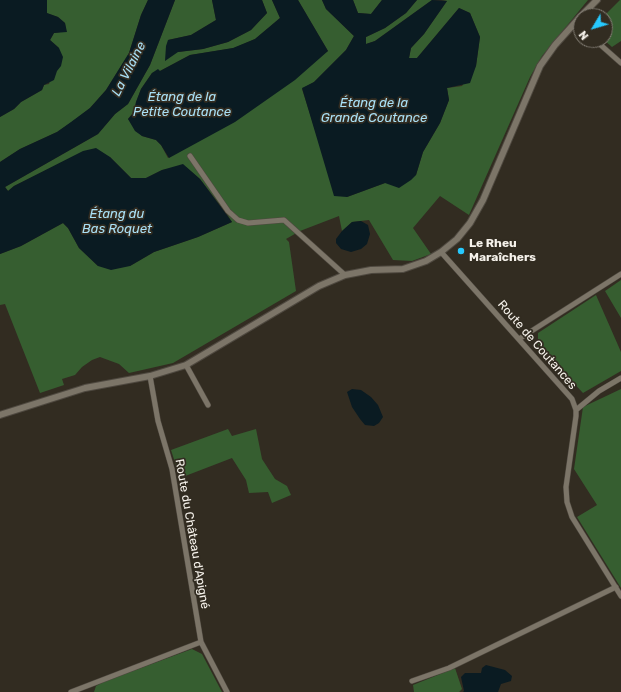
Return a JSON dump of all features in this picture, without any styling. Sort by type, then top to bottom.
[{"type":"street","points":[[589,8],[597,0]]},
{"type":"street","points":[[0,415],[85,388],[150,376],[186,365],[319,286],[345,274],[370,270],[403,269],[426,261],[441,252],[457,239],[470,223],[483,200],[540,66],[555,45],[573,25]]},
{"type":"street","points":[[604,48],[621,62]]},
{"type":"street","points":[[190,156],[228,211],[238,220],[248,223],[284,220],[345,274]]},
{"type":"street","name":"Route de Coutances","points":[[441,252],[572,399],[576,410]]},
{"type":"street","points":[[519,339],[621,274]]},
{"type":"street","points":[[186,365],[208,405]]},
{"type":"street","name":"Route du Château d'Apigné","points":[[150,376],[158,421],[172,469],[201,642],[227,692]]},
{"type":"street","points":[[621,378],[599,391],[576,410],[566,487],[567,502],[572,517],[621,596]]},
{"type":"street","points":[[412,681],[449,668],[616,587]]},
{"type":"street","points":[[71,692],[201,642]]},
{"type":"green space","points":[[47,0],[148,0],[141,15],[129,53],[106,90],[90,108],[57,132],[20,149],[0,162],[0,117],[14,109],[21,102],[42,90],[44,85],[49,84],[59,48],[50,40],[54,33],[66,31],[65,23],[58,17],[46,13]]},
{"type":"green space","points":[[175,0],[212,0],[216,20],[191,35],[168,40],[178,52],[203,49],[228,42],[251,30],[267,13],[262,0],[272,0],[280,18],[255,39],[234,48],[190,55],[160,71],[152,73],[141,89],[136,102],[136,109],[128,119],[142,136],[156,140],[161,145],[168,158],[328,51],[298,0],[322,0],[326,9],[354,36],[346,50],[314,82],[302,89],[318,139],[347,197],[385,183],[416,175],[423,152],[440,123],[449,100],[447,88],[462,86],[476,66],[480,37],[470,13],[459,8],[417,58],[409,58],[411,48],[424,34],[447,1],[442,0],[588,0],[581,8],[573,8],[573,18],[542,56],[530,77],[469,215],[440,196],[413,228],[431,254],[412,261],[393,260],[369,220],[352,222],[342,231],[339,216],[300,231],[286,239],[289,242],[296,291],[173,363],[129,373],[119,364],[100,357],[92,360],[82,367],[75,375],[62,379],[64,385],[40,393],[5,304],[0,305],[0,254],[21,246],[63,223],[68,228],[79,248],[98,266],[130,266],[154,252],[198,237],[232,222],[200,179],[186,167],[162,170],[146,178],[131,178],[110,157],[83,152],[14,186],[8,191],[5,187],[98,134],[115,114],[128,104],[150,65]]},
{"type":"green space","points":[[353,0],[382,0],[371,14],[358,13]]},
{"type":"green space","points":[[417,0],[432,0],[375,41],[366,44],[366,37],[385,28],[406,13]]},
{"type":"green space","points":[[621,0],[621,41],[613,46],[613,8]]},
{"type":"green space","points":[[621,280],[621,318],[605,291]]},
{"type":"green space","points":[[596,295],[621,352],[621,371],[583,393],[538,345],[538,333]]},
{"type":"green space","points":[[621,389],[621,588],[577,517],[597,505],[574,469],[583,407]]},
{"type":"green space","points":[[228,429],[232,436],[256,429],[262,459],[275,479],[287,486],[291,495],[272,503],[268,492],[249,493],[246,480],[232,458],[180,478],[171,450]]},
{"type":"green space","points":[[192,649],[202,654],[222,692],[94,692],[96,686],[103,682]]},
{"type":"green space","points":[[455,668],[462,689],[459,692],[414,692],[413,685]]},
{"type":"water","points":[[0,0],[47,0],[47,13],[58,17],[65,23],[67,32],[54,33],[50,40],[59,48],[63,57],[61,66],[57,71],[54,80],[44,85],[42,90],[21,102],[14,109],[0,117]]},
{"type":"water","name":"Étang du Bas Roquet","points":[[148,0],[175,0],[150,65],[128,104],[115,114],[98,134],[5,187],[8,191],[14,186],[83,151],[96,148],[110,157],[131,178],[146,178],[162,170],[183,164],[200,179],[232,222],[198,237],[154,252],[130,266],[111,270],[98,266],[79,248],[68,228],[63,223],[21,246],[0,254],[0,162],[20,149],[57,132],[90,108],[106,90],[129,53],[141,15]]},
{"type":"water","points":[[212,0],[262,0],[267,13],[251,30],[228,42],[203,49],[178,52],[165,61],[168,40],[191,35],[216,20]]},
{"type":"water","name":"Étang de la Petite Coutance","points":[[272,0],[298,0],[328,51],[295,80],[235,122],[169,158],[156,140],[142,136],[135,131],[128,119],[136,110],[136,102],[141,89],[152,73],[158,69],[160,71],[190,55],[233,48],[255,39],[280,18]]},
{"type":"water","name":"Étang de la Grande Coutance","points":[[322,0],[353,0],[358,13],[371,14],[382,0],[417,0],[406,13],[385,28],[366,37],[366,44],[375,41],[432,0],[447,1],[424,34],[411,48],[409,58],[417,58],[459,8],[470,13],[480,37],[476,66],[470,83],[447,88],[449,100],[440,123],[423,152],[416,175],[399,188],[385,183],[347,197],[334,196],[302,88],[314,82],[346,50],[354,36],[326,9]]},
{"type":"water","points":[[361,221],[368,225],[370,234],[367,244],[361,249],[351,252],[341,249],[336,243],[336,239],[352,222]]},
{"type":"water","points":[[352,389],[361,390],[371,397],[378,405],[383,417],[379,423],[374,426],[365,425],[360,419],[352,407],[347,392]]},
{"type":"water","points":[[486,665],[505,670],[512,676],[511,681],[501,684],[498,692],[463,692],[461,677],[465,673],[481,673],[482,668]]},
{"type":"place","name":"Le Rheu Maraîchers","points":[[461,251]]},
{"type":"water label","name":"La Vilaine","points":[[129,69]]}]
